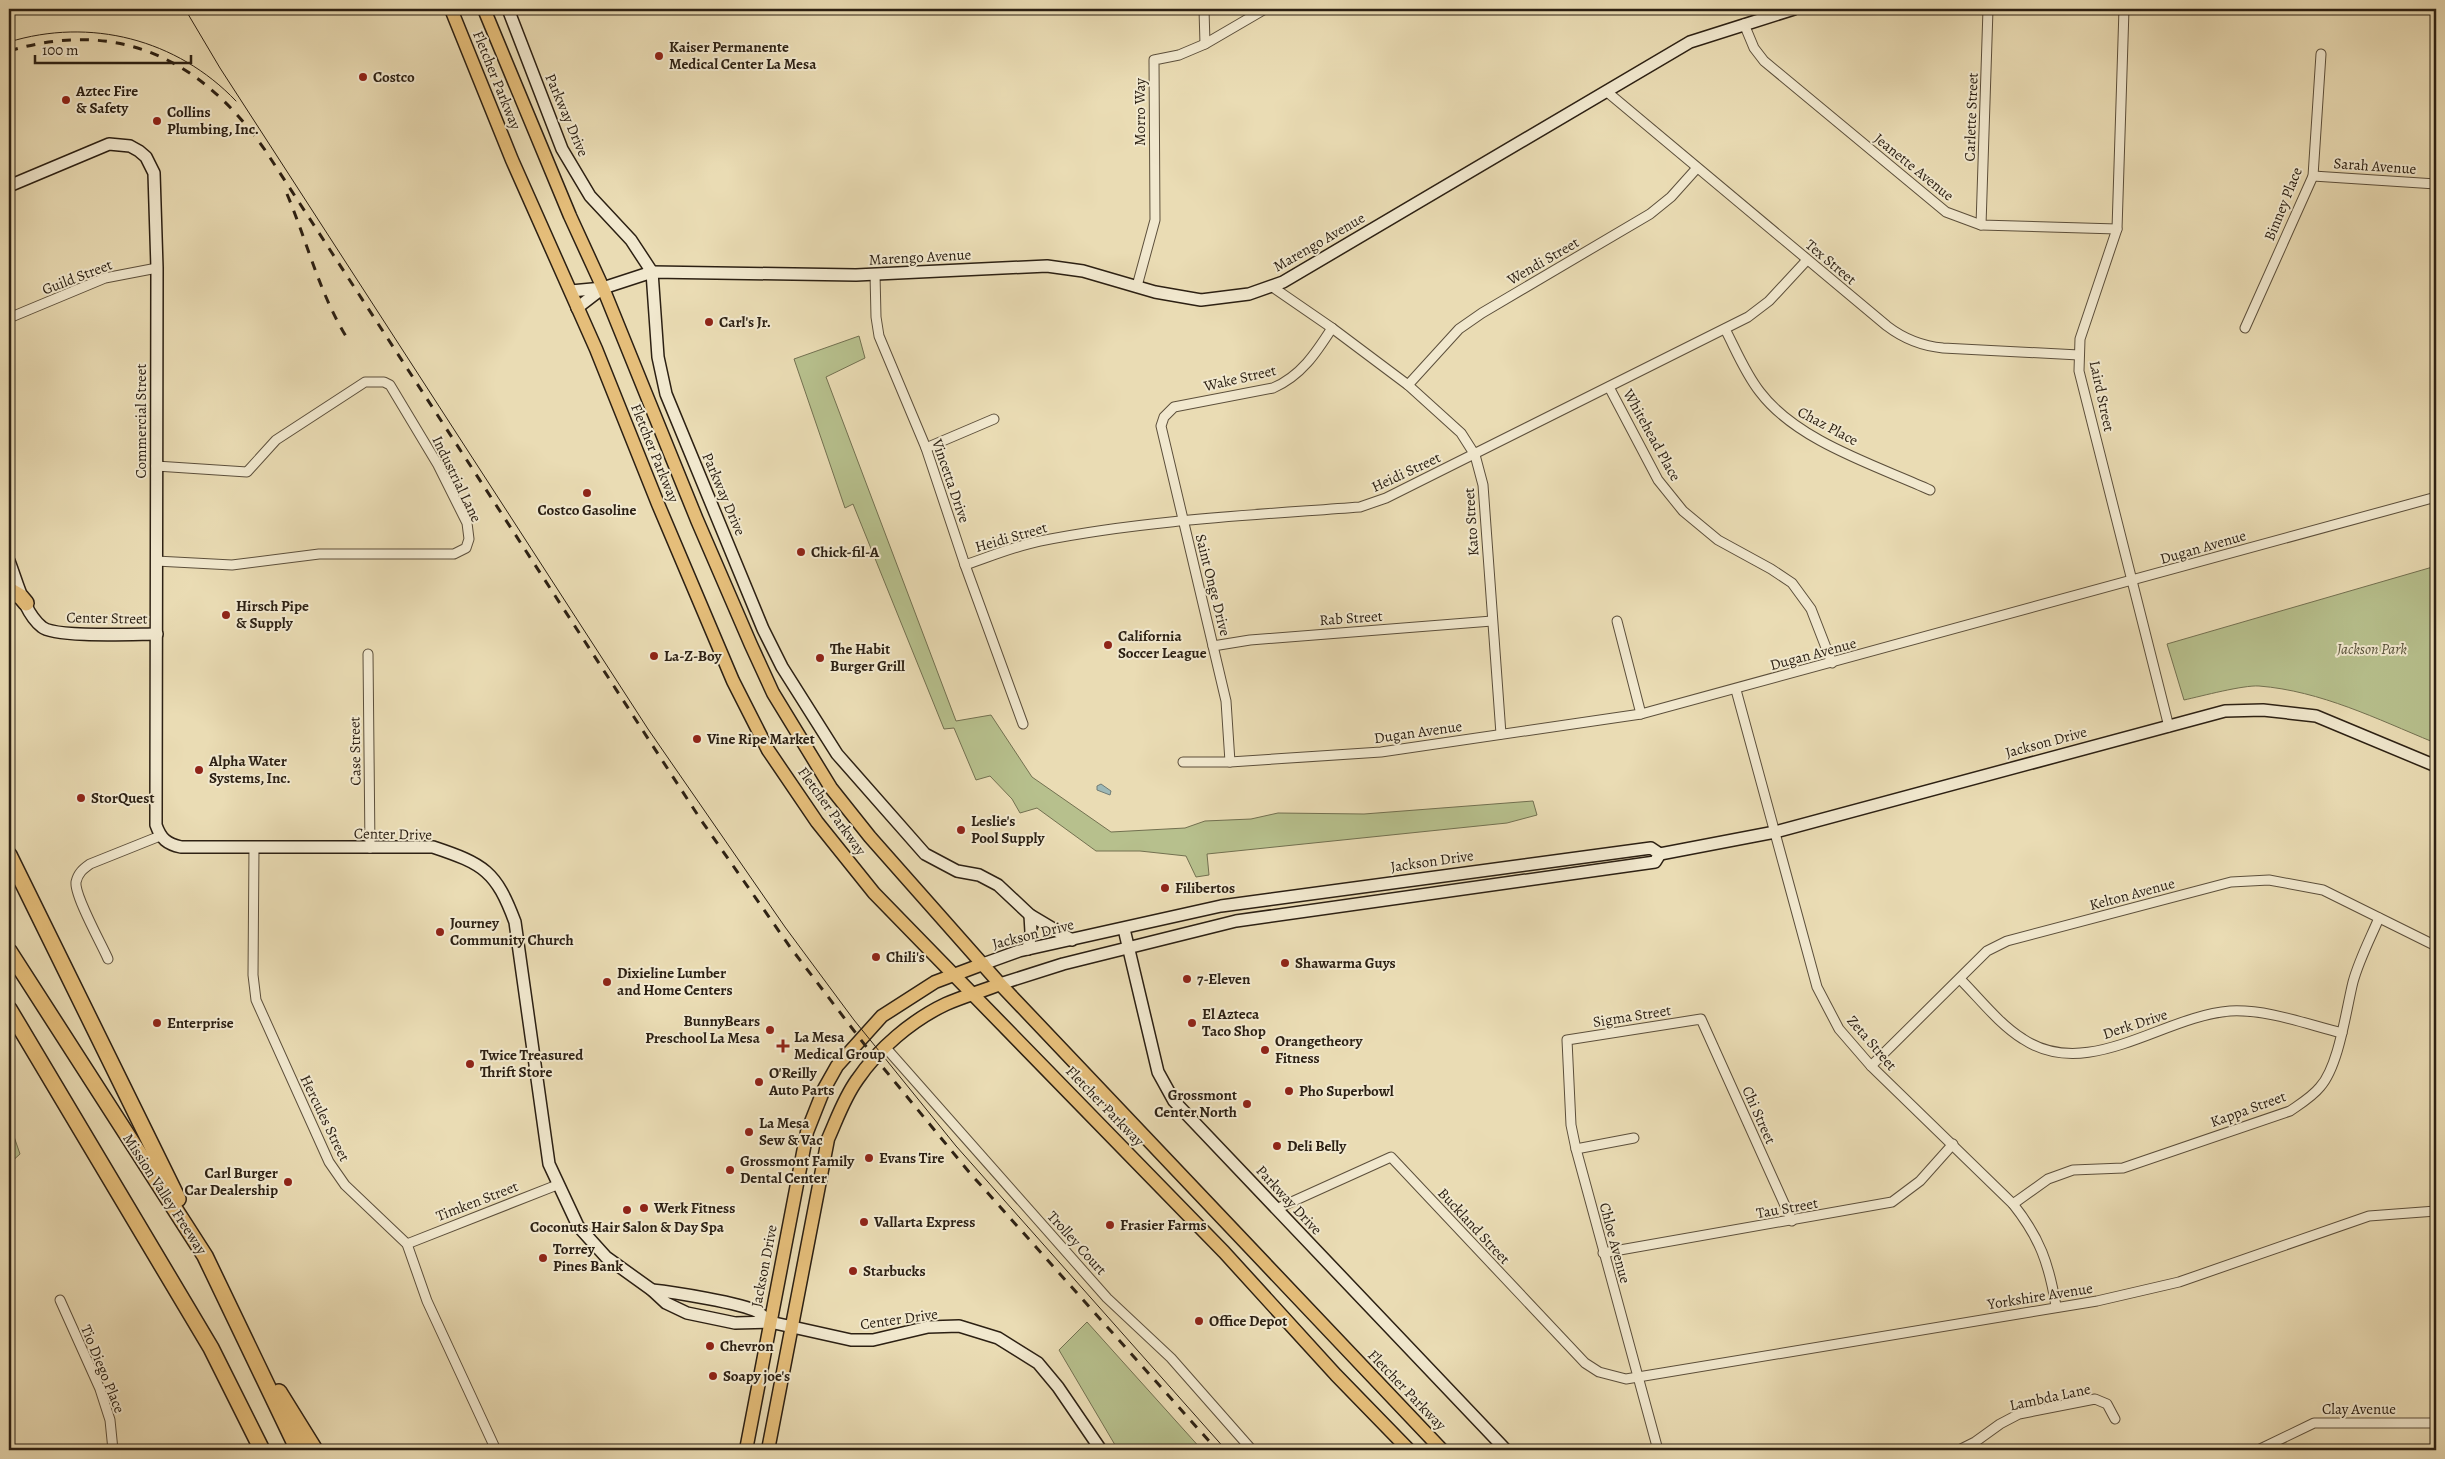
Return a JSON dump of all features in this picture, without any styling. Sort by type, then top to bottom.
[{"type":"highway","points":[[9,590],[21,597],[26,603]]},
{"type":"highway","points":[[9,855],[205,1256]]},
{"type":"highway","name":"Mission Valley Freeway","points":[[9,951],[205,1256],[298,1450]]},
{"type":"highway","points":[[10,1012],[210,1348],[262,1450]]},
{"type":"highway","points":[[237,1323],[315,1450]]},
{"type":"highway","points":[[244,1413],[250,1450]]},
{"type":"main road","name":"Fletcher Parkway","points":[[451,9],[512,160],[578,308],[733,681],[768,750],[817,822],[874,893],[1224,1252],[1336,1375],[1409,1450]]},
{"type":"main road","name":"Fletcher Parkway","points":[[484,9],[570,216],[604,288],[697,520],[773,693],[830,788],[870,837],[1000,984],[1442,1450]]},
{"type":"main road","name":"Parkway Drive","points":[[508,9],[562,149],[590,196],[630,240],[652,272],[658,357],[666,394],[764,629],[782,667],[838,754],[925,854],[956,871],[979,875],[998,885],[1030,915],[1072,940]]},
{"type":"main road","name":"Marengo Avenue","points":[[570,291],[604,288],[652,272],[760,275],[875,274],[1047,266],[1083,271],[1168,295],[1201,300],[1249,294],[1283,282],[1690,42],[1794,9]]},
{"type":"main road","name":"Commercial Street","points":[[9,186],[109,144],[130,146],[139,151],[151,164],[156,185],[156,825],[160,836]]},
{"type":"main road","name":"Marengo Avenue","points":[[578,308],[604,288]]},
{"type":"main road","name":"Center Street","points":[[9,561],[34,619],[42,627],[50,631],[157,634]]},
{"type":"main road","name":"Jackson Drive","points":[[746,1450],[808,1132],[824,1089],[838,1066],[882,1016],[934,982],[1028,949],[1221,906],[1651,848],[1660,854],[1774,832],[2225,712],[2263,710],[2316,716],[2371,737],[2436,766]]},
{"type":"main road","name":"Center Drive","points":[[160,836],[169,844],[181,847],[433,847],[458,856],[490,874],[504,893],[515,922],[549,1164],[578,1226],[606,1257],[652,1290],[666,1303],[687,1313],[735,1323],[770,1322],[851,1340],[873,1340],[928,1327],[959,1326],[998,1338],[1038,1363],[1058,1387],[1100,1450]]},
{"type":"main road","name":"Jackson Drive","points":[[768,1450],[828,1139],[844,1100],[857,1080],[896,1037],[921,1018],[946,1004],[1063,964],[1236,921],[1655,862],[1660,854]]},
{"type":"main road","points":[[1028,949],[1031,932],[1030,915]]},
{"type":"main road","name":"Parkway Drive","points":[[1124,929],[1158,1072],[1166,1090],[1276,1209],[1506,1450]]},
{"type":"main road","name":"Center Drive","points":[[652,1290],[744,1308],[757,1312],[770,1322]]},
{"type":"street","points":[[1204,9],[1205,44]]},
{"type":"street","name":"Morro Way","points":[[1137,286],[1155,220],[1154,60],[1180,55],[1205,44],[1265,9]]},
{"type":"street","name":"Carlette Street","points":[[1982,225],[1988,9]]},
{"type":"street","name":"Laird Street","points":[[2124,9],[2117,229],[2080,339],[2079,371],[2168,726]]},
{"type":"street","name":"Jeanette Avenue","points":[[1744,24],[1754,48],[1764,62],[1946,212],[1982,225],[2117,229]]},
{"type":"street","name":"Binney Place","points":[[2245,328],[2313,176],[2321,54]]},
{"type":"street","name":"Tex Street","points":[[1606,91],[1887,326],[1915,342],[1943,348],[2079,355]]},
{"type":"street","name":"Wendi Street","points":[[1408,385],[1459,329],[1482,313],[1650,214],[1671,197],[1697,168]]},
{"type":"street","name":"Sarah Avenue","points":[[2313,176],[2436,184]]},
{"type":"street","name":"Heidi Street","points":[[964,565],[1038,541],[1107,530],[1183,521],[1360,507],[1386,498],[1475,455],[1748,316],[1769,301],[1807,260]]},
{"type":"street","name":"Guild Street","points":[[9,318],[105,278],[157,268]]},
{"type":"street","name":"Vincetta Drive","points":[[875,274],[876,316],[879,336],[926,448],[964,565],[1023,724]]},
{"type":"street","name":"Kato Street","points":[[1271,286],[1332,328],[1408,385],[1461,433],[1475,455],[1483,485],[1501,734]]},
{"type":"street","name":"Wake Street","points":[[1164,417],[1174,407],[1273,388],[1285,382],[1312,359],[1332,328]]},
{"type":"street","name":"Chaz Place","points":[[1725,328],[1748,375],[1760,393],[1786,421],[1814,438],[1930,490]]},
{"type":"street","name":"Industrial Lane","points":[[156,466],[248,472],[276,440],[365,382],[384,382],[390,385],[438,465],[466,523],[469,539],[466,548],[454,554],[348,554],[287,557],[232,565],[156,561]]},
{"type":"street","name":"Whitehead Place","points":[[1609,387],[1658,480],[1683,511],[1718,540],[1770,569],[1792,584],[1811,609],[1832,663]]},
{"type":"street","name":"Saint Onge Drive","points":[[1164,417],[1161,426],[1226,701],[1230,762]]},
{"type":"street","points":[[926,448],[994,419]]},
{"type":"street","name":"Dugan Avenue","points":[[1183,762],[1230,762],[1381,752],[1641,714],[1736,690],[2436,497]]},
{"type":"street","name":"Rab Street","points":[[1213,646],[1250,640],[1492,621]]},
{"type":"street","points":[[1617,621],[1641,714]]},
{"type":"street","name":"Case Street","points":[[368,654],[370,848]]},
{"type":"street","name":"Zeta Street","points":[[1736,690],[1817,987],[1839,1029],[1871,1066],[1953,1144],[2013,1204],[2029,1224],[2041,1245],[2050,1270],[2056,1306]]},
{"type":"street","points":[[108,959],[81,901],[76,884],[81,871],[90,864],[160,836]]},
{"type":"street","name":"Hercules Street","points":[[254,847],[253,975],[256,1000],[329,1162],[345,1185],[406,1244],[427,1301],[496,1450]]},
{"type":"street","name":"Kelton Avenue","points":[[1871,1066],[1987,951],[2007,941],[2231,882],[2269,880],[2306,885],[2323,890],[2436,946]]},
{"type":"street","name":"Kappa Street","points":[[2013,1204],[2048,1178],[2073,1170],[2123,1168],[2290,1111],[2321,1087],[2329,1071],[2342,1033],[2354,980],[2379,918]]},
{"type":"street","name":"Derk Drive","points":[[1960,979],[2015,1034],[2032,1045],[2062,1054],[2095,1052],[2202,1016],[2230,1012],[2254,1012],[2342,1033]]},
{"type":"street","name":"Sigma Street","points":[[1567,1040],[1701,1019]]},
{"type":"street","name":"Chi Street","points":[[1701,1019],[1792,1222]]},
{"type":"street","name":"Chloe Avenue","points":[[1567,1040],[1571,1125],[1576,1149],[1658,1450]]},
{"type":"street","name":"Trolley Court","points":[[886,1048],[1107,1298],[1171,1358],[1252,1450]]},
{"type":"street","points":[[1576,1149],[1634,1138]]},
{"type":"street","name":"Tau Street","points":[[1603,1253],[1792,1222],[1892,1202],[1920,1181],[1953,1144]]},
{"type":"street","name":"Buckland Street","points":[[1276,1209],[1391,1157],[1585,1363],[1599,1372],[1626,1379],[1639,1378]]},
{"type":"street","name":"Timken Street","points":[[406,1244],[556,1182]]},
{"type":"street","name":"Yorkshire Avenue","points":[[1639,1378],[2156,1289],[2369,1216],[2436,1211]]},
{"type":"street","name":"Tio Diego Place","points":[[60,1300],[100,1389],[110,1420],[113,1450]]},
{"type":"street","name":"Lambda Lane","points":[[1959,1450],[2019,1414],[2095,1399],[2108,1404],[2115,1419]]},
{"type":"street","name":"Clay Avenue","points":[[2258,1450],[2314,1423],[2436,1423]]},
{"type":"green space","points":[[859,336],[865,358],[826,377],[956,721],[991,715],[1032,777],[1111,832],[1185,828],[1205,821],[1251,819],[1278,813],[1364,814],[1533,801],[1537,815],[1507,823],[1207,854],[1209,875],[1196,877],[1186,856],[1140,851],[1096,851],[1037,808],[1020,813],[1012,799],[990,776],[976,780],[954,728],[944,729],[853,504],[845,508],[794,359]]},
{"type":"green space","name":"Jackson Park","points":[[2436,566],[2436,684],[2433,742],[2348,707],[2282,689],[2252,686],[2184,700],[2167,644]]},
{"type":"green space","points":[[9,1122],[20,1154],[9,1164]]},
{"type":"green space","points":[[1087,1322],[1202,1450],[1118,1450],[1059,1350]]},
{"type":"water","points":[[1101,784],[1111,791],[1110,795],[1097,790],[1097,786]]},
{"type":"tram line","points":[[185,9],[220,68],[648,729],[785,927],[854,1020],[956,1146],[1226,1450]]},
{"type":"tram line","points":[[9,42],[40,35],[70,32],[101,33],[131,39],[160,48],[187,62],[213,80],[236,101]]},
{"type":"railway","points":[[9,51],[49,42],[86,40],[121,44],[154,54],[185,70],[213,92],[240,118],[265,150],[701,820],[790,947],[871,1053],[969,1172],[1217,1450]]},
{"type":"railway","points":[[287,194],[322,288],[349,341]]},
{"type":"place","name":"Kaiser Permanente Medical Center La Mesa","points":[[659,56]]},
{"type":"place","name":"Costco","points":[[363,77]]},
{"type":"place","name":"Aztec Fire & Safety","points":[[66,100]]},
{"type":"place","name":"Collins Plumbing, Inc.","points":[[157,121]]},
{"type":"place","name":"Carl's Jr.","points":[[709,322]]},
{"type":"place","name":"Costco Gasoline","points":[[587,493]]},
{"type":"place","name":"Chick-fil-A","points":[[801,552]]},
{"type":"place","name":"Hirsch Pipe & Supply","points":[[226,615]]},
{"type":"place","name":"California Soccer League","points":[[1108,645]]},
{"type":"place","name":"La-Z-Boy","points":[[654,656]]},
{"type":"place","name":"The Habit Burger Grill","points":[[820,658]]},
{"type":"place","name":"Vine Ripe Market","points":[[697,739]]},
{"type":"place","name":"Alpha Water Systems, Inc.","points":[[199,770]]},
{"type":"place","name":"StorQuest","points":[[81,798]]},
{"type":"place","name":"Leslie's Pool Supply","points":[[961,830]]},
{"type":"place","name":"Filibertos","points":[[1165,888]]},
{"type":"place","name":"Journey Community Church","points":[[440,932]]},
{"type":"place","name":"Chili's","points":[[876,957]]},
{"type":"place","name":"Shawarma Guys","points":[[1285,963]]},
{"type":"place","name":"7-Eleven","points":[[1187,979]]},
{"type":"place","name":"Dixieline Lumber and Home Centers","points":[[607,982]]},
{"type":"place","name":"Enterprise","points":[[157,1023]]},
{"type":"place","name":"El Azteca Taco Shop","points":[[1192,1023]]},
{"type":"place","name":"BunnyBears Preschool La Mesa","points":[[770,1030]]},
{"type":"place","name":"La Mesa Medical Group","points":[[783,1046]]},
{"type":"place","name":"Orangetheory Fitness","points":[[1265,1050]]},
{"type":"place","name":"Twice Treasured Thrift Store","points":[[470,1064]]},
{"type":"place","name":"O'Reilly Auto Parts","points":[[759,1082]]},
{"type":"place","name":"Pho Superbowl","points":[[1289,1091]]},
{"type":"place","name":"Grossmont Center North","points":[[1247,1104]]},
{"type":"place","name":"La Mesa Sew & Vac","points":[[749,1132]]},
{"type":"place","name":"Deli Belly","points":[[1277,1146]]},
{"type":"place","name":"Evans Tire","points":[[869,1158]]},
{"type":"place","name":"Grossmont Family Dental Center","points":[[730,1170]]},
{"type":"place","name":"Carl Burger Car Dealership","points":[[288,1182]]},
{"type":"place","name":"Werk Fitness","points":[[644,1208]]},
{"type":"place","name":"Coconuts Hair Salon & Day Spa","points":[[627,1210]]},
{"type":"place","name":"Vallarta Express","points":[[864,1222]]},
{"type":"place","name":"Frasier Farms","points":[[1110,1225]]},
{"type":"place","name":"Torrey Pines Bank","points":[[543,1258]]},
{"type":"place","name":"Starbucks","points":[[853,1271]]},
{"type":"place","name":"Office Depot","points":[[1199,1321]]},
{"type":"place","name":"Chevron","points":[[710,1346]]},
{"type":"place","name":"Soapy joe's","points":[[713,1376]]}]
